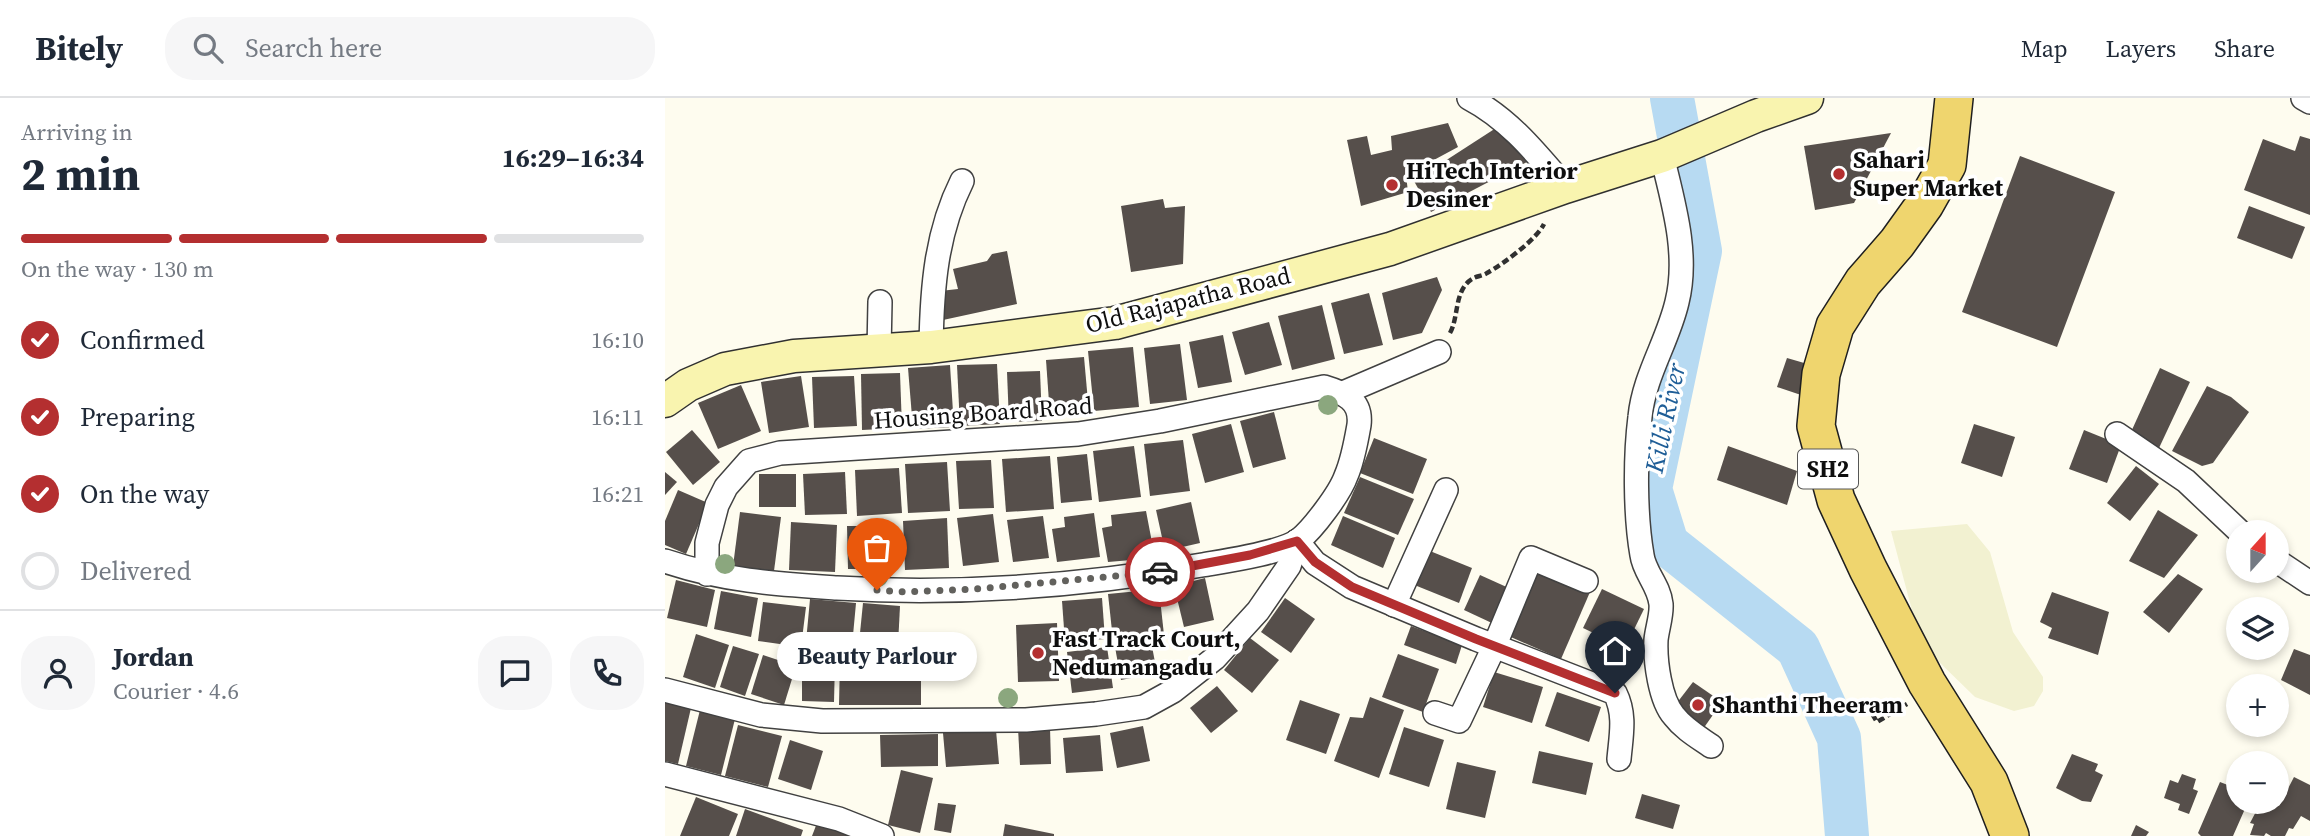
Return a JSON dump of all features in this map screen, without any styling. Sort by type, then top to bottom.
[{"type":"main road","name":"Old Rajapatha Road","points":[[665,401],[688,385],[725,369],[794,356],[931,346],[1115,323],[1390,248],[1662,156],[1756,116],[1807,98]]},
{"type":"main road","name":"SH2","points":[[1954,98],[1947,164],[1925,204],[1897,243],[1863,282],[1835,326],[1821,374],[1816,426],[1836,500],[1868,569],[1932,691],[1990,782],[2010,836]]},
{"type":"street","points":[[1469,98],[1487,107],[1520,134],[1565,187]]},
{"type":"street","points":[[2303,98],[2310,102]]},
{"type":"street","points":[[1662,156],[1680,238],[1678,301],[1653,364],[1640,416],[1638,503],[1642,558],[1655,582],[1661,606],[1655,656],[1666,700],[1672,715],[1711,746]]},
{"type":"street","points":[[931,346],[935,266],[950,204],[962,181]]},
{"type":"street","points":[[879,350],[880,302]]},
{"type":"street","name":"Housing Board Road","points":[[707,574],[707,543],[717,505],[726,487],[749,461],[780,453],[1078,435],[1324,387],[1343,393],[1439,352]]},
{"type":"street","points":[[665,561],[707,574],[768,584],[977,596],[1153,573],[1250,555],[1297,541],[1314,525],[1346,478],[1356,445],[1359,419],[1354,400],[1343,393]]},
{"type":"street","points":[[2117,433],[2186,481],[2227,520]]},
{"type":"street","points":[[1394,605],[1446,490]]},
{"type":"street","points":[[1297,541],[1315,562],[1352,587],[1615,693],[1621,704],[1623,725],[1619,759]]},
{"type":"street","points":[[665,690],[761,715],[823,721],[1026,720],[1095,715],[1144,707],[1174,691],[1215,658],[1266,600],[1289,566],[1297,541]]},
{"type":"street","points":[[1435,713],[1459,721],[1531,558],[1586,581]]},
{"type":"street","points":[[2289,569],[2310,583]]},
{"type":"street","points":[[665,774],[839,819],[883,836]]},
{"type":"path","points":[[1439,352],[1453,327],[1463,290],[1471,279],[1486,274],[1541,231],[1565,187]]},
{"type":"path","points":[[1867,705],[1877,722],[1932,691]]},
{"type":"green space","points":[[1967,524],[1990,552],[2013,632],[2043,677],[2043,691],[2034,706],[2014,711],[1975,697],[1936,659],[1914,618],[1891,531]]},
{"type":"building","points":[[1448,123],[1458,147],[1406,175],[1408,192],[1361,206],[1347,140],[1367,136],[1371,155],[1392,150],[1391,136]]},
{"type":"building","points":[[1496,128],[1527,162],[1431,212],[1414,181]]},
{"type":"building","name":"Sahari Super Market","points":[[1891,133],[1854,203],[1815,210],[1804,146]]},
{"type":"building","points":[[2300,136],[2310,139],[2310,215],[2244,190],[2263,139],[2295,151]]},
{"type":"building","points":[[2020,156],[2115,192],[2057,347],[1962,312]]},
{"type":"building","points":[[1163,199],[1165,208],[1185,206],[1183,264],[1131,272],[1121,206]]},
{"type":"building","points":[[2249,206],[2305,227],[2292,259],[2237,238]]},
{"type":"building","points":[[1007,251],[1017,304],[943,320],[940,291],[958,289],[953,269],[987,261],[992,254]]},
{"type":"building","points":[[1437,277],[1442,290],[1422,333],[1393,340],[1382,293]]},
{"type":"building","points":[[1369,293],[1383,345],[1344,354],[1331,303]]},
{"type":"building","points":[[1322,305],[1335,359],[1292,370],[1278,316]]},
{"type":"building","points":[[1269,322],[1282,365],[1245,375],[1232,332]]},
{"type":"building","points":[[1223,335],[1232,382],[1198,388],[1189,342]]},
{"type":"building","points":[[1180,344],[1187,400],[1150,404],[1144,348]]},
{"type":"building","points":[[1133,347],[1139,407],[1094,411],[1088,351]]},
{"type":"building","points":[[1084,357],[1089,413],[1050,416],[1046,360]]},
{"type":"building","points":[[1787,358],[1811,365],[1801,395],[1777,387]]},
{"type":"building","points":[[997,364],[1000,424],[960,426],[957,365]]},
{"type":"building","points":[[950,365],[954,427],[913,429],[908,368]]},
{"type":"building","points":[[2160,368],[2190,382],[2159,448],[2131,432]]},
{"type":"building","points":[[1040,371],[1042,421],[1009,422],[1007,372]]},
{"type":"building","points":[[900,373],[902,428],[862,430],[861,374]]},
{"type":"building","points":[[801,376],[809,427],[769,433],[761,382]]},
{"type":"building","points":[[854,376],[857,426],[814,428],[812,377]]},
{"type":"building","points":[[741,385],[761,431],[718,449],[698,403]]},
{"type":"building","points":[[2207,386],[2231,397],[2249,412],[2213,463],[2202,466],[2172,451]]},
{"type":"building","points":[[1274,412],[1286,459],[1253,468],[1240,421]]},
{"type":"building","points":[[1231,424],[1244,472],[1205,483],[1192,434]]},
{"type":"building","points":[[1974,424],[2015,437],[2002,477],[1961,463]]},
{"type":"building","points":[[692,430],[720,462],[693,485],[666,452]]},
{"type":"building","points":[[2084,430],[2121,445],[2107,483],[2069,469]]},
{"type":"building","points":[[1374,438],[1427,459],[1413,494],[1360,473]]},
{"type":"building","points":[[1183,440],[1190,491],[1150,496],[1144,444]]},
{"type":"building","points":[[1134,446],[1141,497],[1099,502],[1093,451]]},
{"type":"building","points":[[1728,446],[1797,471],[1787,505],[1717,480]]},
{"type":"building","points":[[1087,454],[1092,500],[1061,503],[1057,457]]},
{"type":"building","points":[[1050,456],[1054,509],[1006,512],[1002,459]]},
{"type":"building","points":[[991,460],[994,508],[959,509],[956,461]]},
{"type":"building","points":[[947,462],[950,511],[908,513],[905,464]]},
{"type":"building","points":[[2136,466],[2159,484],[2130,521],[2107,503]]},
{"type":"building","points":[[899,468],[902,513],[857,516],[855,470]]},
{"type":"building","points":[[665,472],[677,482],[665,495]]},
{"type":"building","points":[[845,472],[847,514],[805,515],[803,474]]},
{"type":"building","points":[[759,474],[796,474],[796,507],[759,507]]},
{"type":"building","points":[[1360,477],[1414,499],[1398,535],[1344,513]]},
{"type":"building","points":[[678,490],[708,503],[686,554],[665,545],[665,521]]},
{"type":"building","points":[[1191,502],[1200,543],[1165,551],[1156,510]]},
{"type":"building","points":[[2158,510],[2198,535],[2164,578],[2129,561]]},
{"type":"building","points":[[1146,511],[1155,558],[1108,562],[1102,528],[1112,526],[1111,515]]},
{"type":"building","points":[[740,512],[781,517],[774,571],[733,566]]},
{"type":"building","points":[[1094,513],[1100,557],[1057,562],[1052,529],[1065,527],[1064,517]]},
{"type":"building","points":[[993,514],[999,562],[963,566],[957,518]]},
{"type":"building","points":[[1043,516],[1049,558],[1013,562],[1007,520]]},
{"type":"building","points":[[1343,516],[1395,538],[1383,568],[1331,545]]},
{"type":"building","points":[[947,518],[949,568],[905,570],[903,521]]},
{"type":"building","points":[[791,522],[837,525],[835,572],[789,570]]},
{"type":"building","points":[[847,526],[892,526],[893,569],[848,569]]},
{"type":"building","points":[[1425,549],[1472,568],[1459,603],[1412,584]]},
{"type":"building","points":[[1533,568],[1590,592],[1561,659],[1504,634]]},
{"type":"building","points":[[2178,574],[2203,589],[2169,633],[2143,612]]},
{"type":"building","points":[[1480,575],[1511,589],[1494,624],[1464,610]]},
{"type":"building","points":[[1205,578],[1214,620],[1184,627],[1174,586]]},
{"type":"building","points":[[676,580],[715,590],[707,627],[667,618]]},
{"type":"building","points":[[1159,589],[1164,635],[1113,640],[1108,594]]},
{"type":"building","points":[[1602,589],[1644,609],[1625,648],[1583,628]]},
{"type":"building","points":[[721,591],[758,598],[751,637],[714,629]]},
{"type":"building","points":[[2052,592],[2109,612],[2098,655],[2048,638],[2052,628],[2040,622]]},
{"type":"building","points":[[1102,598],[1105,639],[1065,642],[1062,601]]},
{"type":"building","points":[[1285,598],[1315,619],[1291,653],[1261,632]]},
{"type":"building","points":[[810,599],[856,603],[852,646],[806,642]]},
{"type":"building","points":[[763,602],[806,607],[801,647],[758,641]]},
{"type":"building","points":[[863,603],[900,606],[898,645],[859,643]]},
{"type":"building","name":"Fast Track Court, Nedumangadu","points":[[1057,623],[1059,681],[1018,682],[1016,625]]},
{"type":"building","points":[[1411,626],[1462,645],[1456,664],[1404,645]]},
{"type":"building","points":[[696,634],[729,645],[715,688],[683,677]]},
{"type":"building","points":[[1250,638],[1279,660],[1252,693],[1224,670]]},
{"type":"building","points":[[1151,641],[1157,673],[1121,680],[1115,647]]},
{"type":"building","points":[[733,646],[759,654],[745,696],[720,687]]},
{"type":"building","points":[[1107,647],[1113,688],[1072,693],[1067,652]]},
{"type":"building","points":[[2294,649],[2310,655],[2310,695],[2289,684],[2289,674],[2284,674]]},
{"type":"building","points":[[1398,654],[1439,669],[1423,712],[1382,697]]},
{"type":"building","points":[[763,655],[796,666],[784,705],[751,694]]},
{"type":"building","points":[[802,660],[835,661],[834,702],[802,701]]},
{"type":"building","points":[[840,660],[871,661],[871,667],[921,667],[921,705],[839,705]]},
{"type":"building","points":[[1494,672],[1543,687],[1532,723],[1483,707]]},
{"type":"building","name":"Shanthi Theeram","points":[[1693,682],[1722,702],[1703,729],[1673,708]]},
{"type":"building","points":[[1217,686],[1238,711],[1211,733],[1190,708]]},
{"type":"building","points":[[1557,692],[1601,707],[1589,742],[1545,726]]},
{"type":"building","points":[[1370,697],[1404,710],[1379,778],[1334,761],[1350,717],[1363,718]]},
{"type":"building","points":[[1300,700],[1340,714],[1326,754],[1286,740]]},
{"type":"building","points":[[665,702],[691,708],[678,764],[665,761]]},
{"type":"building","points":[[700,710],[735,719],[721,775],[686,766]]},
{"type":"building","points":[[738,725],[782,736],[768,787],[725,776]]},
{"type":"building","points":[[1143,726],[1150,761],[1117,768],[1110,733]]},
{"type":"building","points":[[1050,727],[1051,764],[1020,765],[1018,728]]},
{"type":"building","points":[[1404,727],[1444,740],[1429,787],[1389,774]]},
{"type":"building","points":[[996,730],[999,764],[946,767],[943,733]]},
{"type":"building","points":[[938,734],[938,766],[881,767],[880,735]]},
{"type":"building","points":[[1100,735],[1103,771],[1066,773],[1063,738]]},
{"type":"building","points":[[790,740],[823,751],[811,790],[778,779]]},
{"type":"building","points":[[1539,751],[1593,763],[1586,795],[1532,783]]},
{"type":"building","points":[[2072,754],[2098,764],[2095,771],[2103,775],[2091,802],[2082,801],[2056,788]]},
{"type":"building","points":[[1457,762],[1496,771],[1485,818],[1446,809]]},
{"type":"building","points":[[901,770],[933,778],[920,833],[888,825]]},
{"type":"building","points":[[2182,774],[2196,779],[2193,789],[2198,791],[2189,814],[2178,810],[2180,804],[2164,798],[2170,780],[2178,783]]},
{"type":"building","points":[[2294,777],[2310,785],[2310,821],[2301,816],[2285,836],[2271,836],[2266,833],[2264,836],[2250,835],[2254,824],[2250,823],[2255,814],[2289,814],[2289,787]]},
{"type":"building","points":[[2220,782],[2226,784],[2226,814],[2243,814],[2233,836],[2201,836],[2198,833]]},
{"type":"building","points":[[1642,794],[1680,805],[1673,829],[1635,818]]},
{"type":"building","points":[[696,797],[738,814],[729,836],[680,836]]},
{"type":"building","points":[[938,803],[956,805],[951,833],[934,830]]},
{"type":"building","points":[[745,809],[803,830],[801,836],[736,836]]},
{"type":"building","points":[[817,823],[854,836],[812,836]]},
{"type":"building","points":[[1005,824],[1054,834],[1054,836],[1003,836]]},
{"type":"building","points":[[2136,825],[2149,832],[2146,836],[2131,836]]},
{"type":"waterway","name":"Killi River","points":[[1672,98],[1700,251],[1650,489],[1667,544],[1798,648],[1839,738],[1847,836]]},
{"type":"way so far","points":[[877,590],[904,592],[976,589],[1160,572]]},
{"type":"place","name":"Sahari Super Market","points":[[1839,174]]},
{"type":"place","name":"HiTech Interior Desiner","points":[[1392,185]]},
{"type":"place","name":"Beauty Parlour","points":[[877,590]]},
{"type":"place","name":"Fast Track Court, Nedumangadu","points":[[1038,653]]},
{"type":"place","name":"Shanthi Theeram","points":[[1698,705]]},
{"type":"route","points":[[1160,572],[1250,555],[1297,541],[1315,562],[1352,587],[1615,693]]}]
